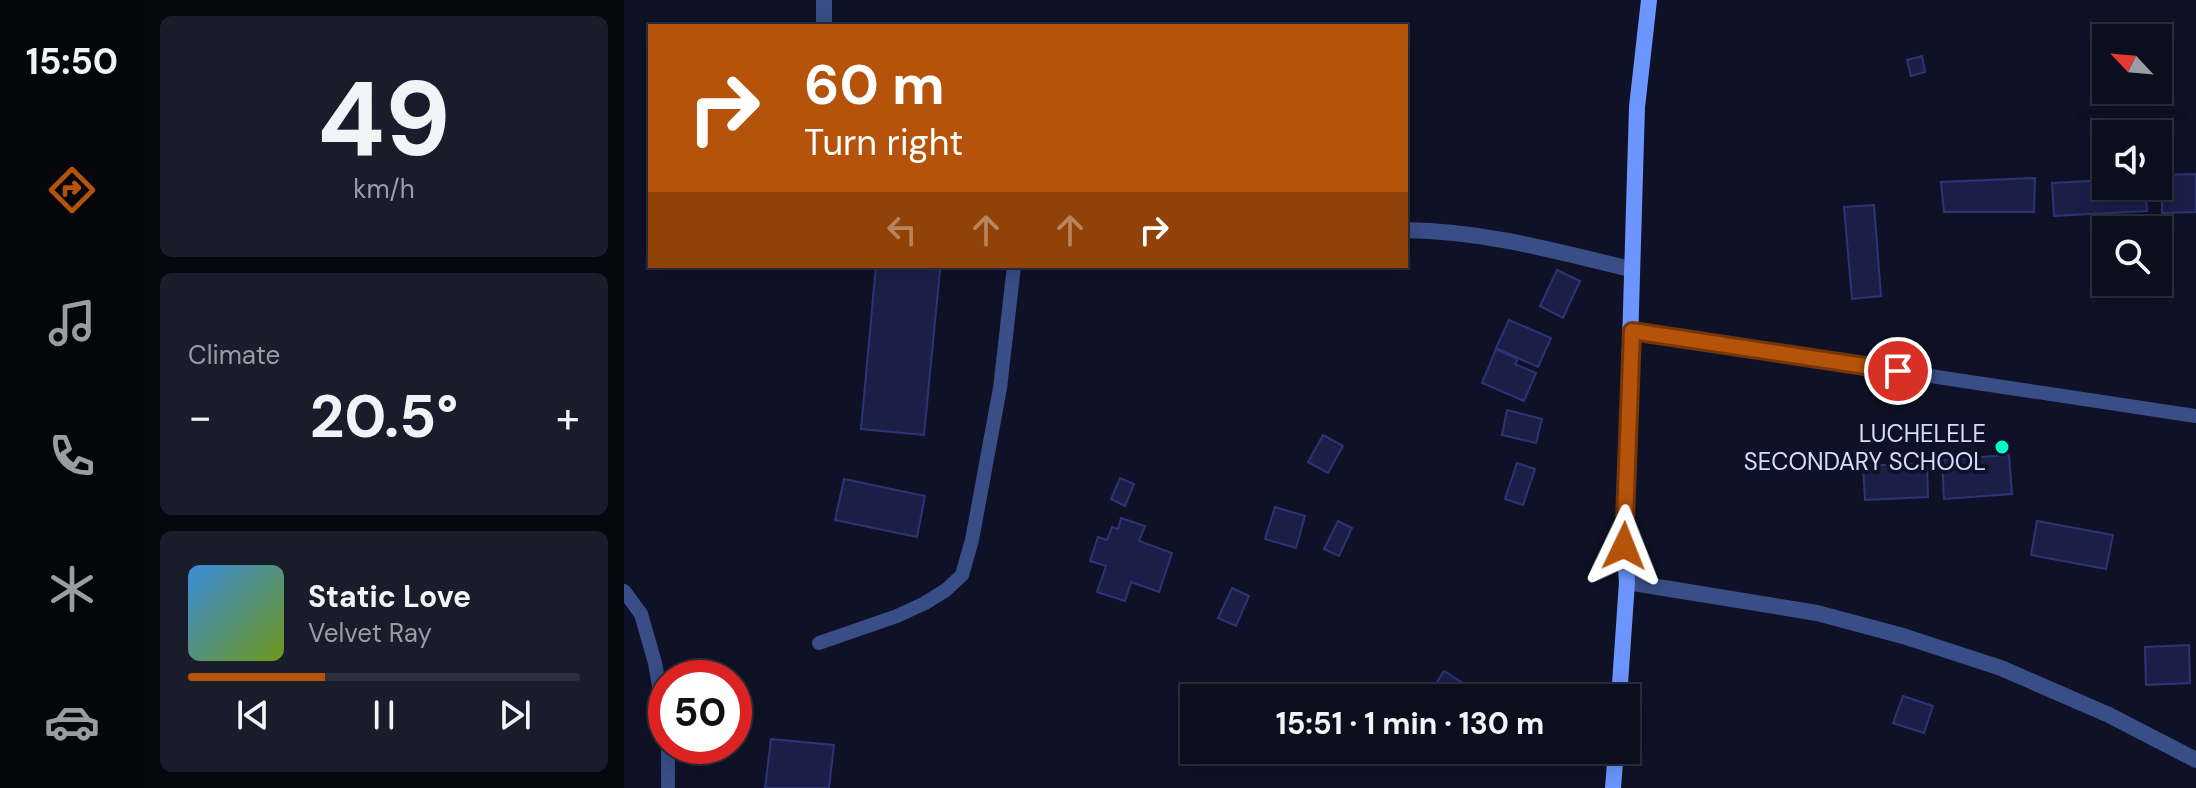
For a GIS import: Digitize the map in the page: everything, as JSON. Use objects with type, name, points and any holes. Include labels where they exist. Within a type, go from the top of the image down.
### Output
[{"type":"main road","points":[[1620,684],[1627,582],[1624,546],[1632,331],[1630,269],[1637,107],[1649,0]]},
{"type":"main road","points":[[1613,788],[1615,764]]},
{"type":"street","points":[[824,0],[824,24]]},
{"type":"street","points":[[1408,230],[1452,231],[1537,246],[1630,269]]},
{"type":"street","points":[[1627,582],[1817,613],[1903,636],[2001,668],[2109,715],[2196,760]]},
{"type":"lane","points":[[819,643],[897,616],[946,590],[962,575],[972,540],[1000,388],[1014,268]]},
{"type":"lane","points":[[1632,331],[2196,416]]},
{"type":"lane","points":[[624,591],[641,614],[654,660]]},
{"type":"lane","points":[[668,764],[668,788]]},
{"type":"building","points":[[1922,56],[1925,72],[1911,76],[1907,60]]},
{"type":"building","points":[[2196,174],[2196,212],[2162,213],[2162,200],[2172,200],[2172,175]]},
{"type":"building","points":[[2035,178],[2034,212],[1944,212],[1941,182]]},
{"type":"building","points":[[2092,181],[2092,200],[2146,200],[2147,211],[2054,216],[2052,183]]},
{"type":"building","points":[[1874,205],[1881,296],[1852,299],[1844,207]]},
{"type":"building","points":[[876,268],[940,270],[924,435],[861,429]]},
{"type":"building","points":[[1557,270],[1580,281],[1563,318],[1540,306]]},
{"type":"building","points":[[1509,320],[1551,338],[1538,367],[1496,348]]},
{"type":"building","points":[[1496,349],[1518,359],[1515,364],[1536,373],[1524,401],[1482,383]]},
{"type":"building","points":[[1507,410],[1542,419],[1536,443],[1502,435]]},
{"type":"building","points":[[1323,435],[1343,446],[1328,473],[1308,462]]},
{"type":"building","points":[[2009,455],[2012,494],[1944,499],[1942,460]]},
{"type":"building","points":[[1517,463],[1535,469],[1523,505],[1505,499]]},
{"type":"building","points":[[1927,463],[1928,497],[1865,500],[1863,466]]},
{"type":"building","points":[[1120,478],[1134,484],[1125,506],[1111,499]]},
{"type":"building","points":[[844,479],[925,496],[917,537],[835,520]]},
{"type":"building","points":[[1275,507],[1305,516],[1296,548],[1265,539]]},
{"type":"building","points":[[1121,518],[1145,526],[1139,541],[1172,553],[1159,592],[1131,582],[1125,601],[1097,592],[1106,566],[1090,561],[1098,537],[1107,540],[1112,527],[1118,529]]},
{"type":"building","points":[[1338,521],[1352,528],[1339,556],[1324,549]]},
{"type":"building","points":[[2037,521],[2113,535],[2106,569],[2031,555]]},
{"type":"building","points":[[1232,588],[1249,596],[1236,626],[1218,618]]},
{"type":"building","points":[[2189,645],[2190,683],[2146,685],[2145,647]]},
{"type":"building","points":[[1444,671],[1465,684],[1436,684]]},
{"type":"building","points":[[1903,696],[1933,706],[1924,733],[1893,723]]},
{"type":"building","points":[[771,739],[834,745],[829,788],[765,788]]},
{"type":"place","name":"LUCHELELE SECONDARY SCHOOL","points":[[2002,447]]},
{"type":"route","points":[[1624,546],[1632,331],[1898,371]]}]
